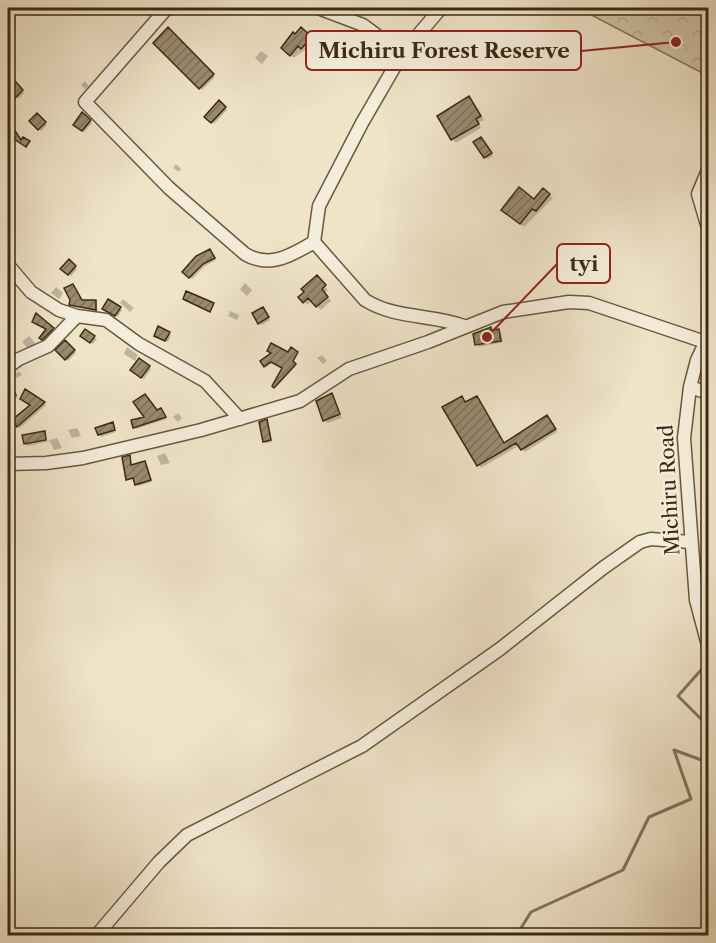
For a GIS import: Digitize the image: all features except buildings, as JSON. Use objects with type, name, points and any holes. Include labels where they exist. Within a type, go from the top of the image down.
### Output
[{"type":"street","points":[[167,8],[85,102],[169,188],[245,254],[256,260],[282,259],[314,242]]},
{"type":"street","points":[[318,8],[363,25],[402,54]]},
{"type":"street","points":[[441,8],[402,54],[327,189],[319,206],[314,242],[365,300],[392,314],[423,315],[464,326]]},
{"type":"street","points":[[708,170],[698,194],[708,228]]},
{"type":"street","points":[[8,265],[32,292],[59,310],[77,316],[106,320],[139,344],[205,381],[240,419]]},
{"type":"street","points":[[8,464],[46,463],[83,458],[240,419],[300,401],[349,369],[502,312],[569,302],[589,303],[707,340]]},
{"type":"street","points":[[8,367],[19,359],[48,346],[77,316]]},
{"type":"street","name":"Michiru Road","points":[[707,340],[690,387],[684,438],[696,600],[708,645]]},
{"type":"street","points":[[690,387],[708,393]]},
{"type":"street","points":[[96,936],[159,862],[187,835],[362,746],[500,649],[603,568],[640,542],[651,539],[690,542]]},
{"type":"green space","points":[[578,8],[708,8],[708,76]]},
{"type":"waterway","points":[[708,662],[678,696],[708,726]]},
{"type":"waterway","points":[[516,936],[531,912],[623,870],[649,817],[691,799],[674,750],[707,762],[708,750]]},
{"type":"place","name":"Michiru Forest Reserve","points":[[676,42]]},
{"type":"place","name":"tyi","points":[[487,337]]}]
